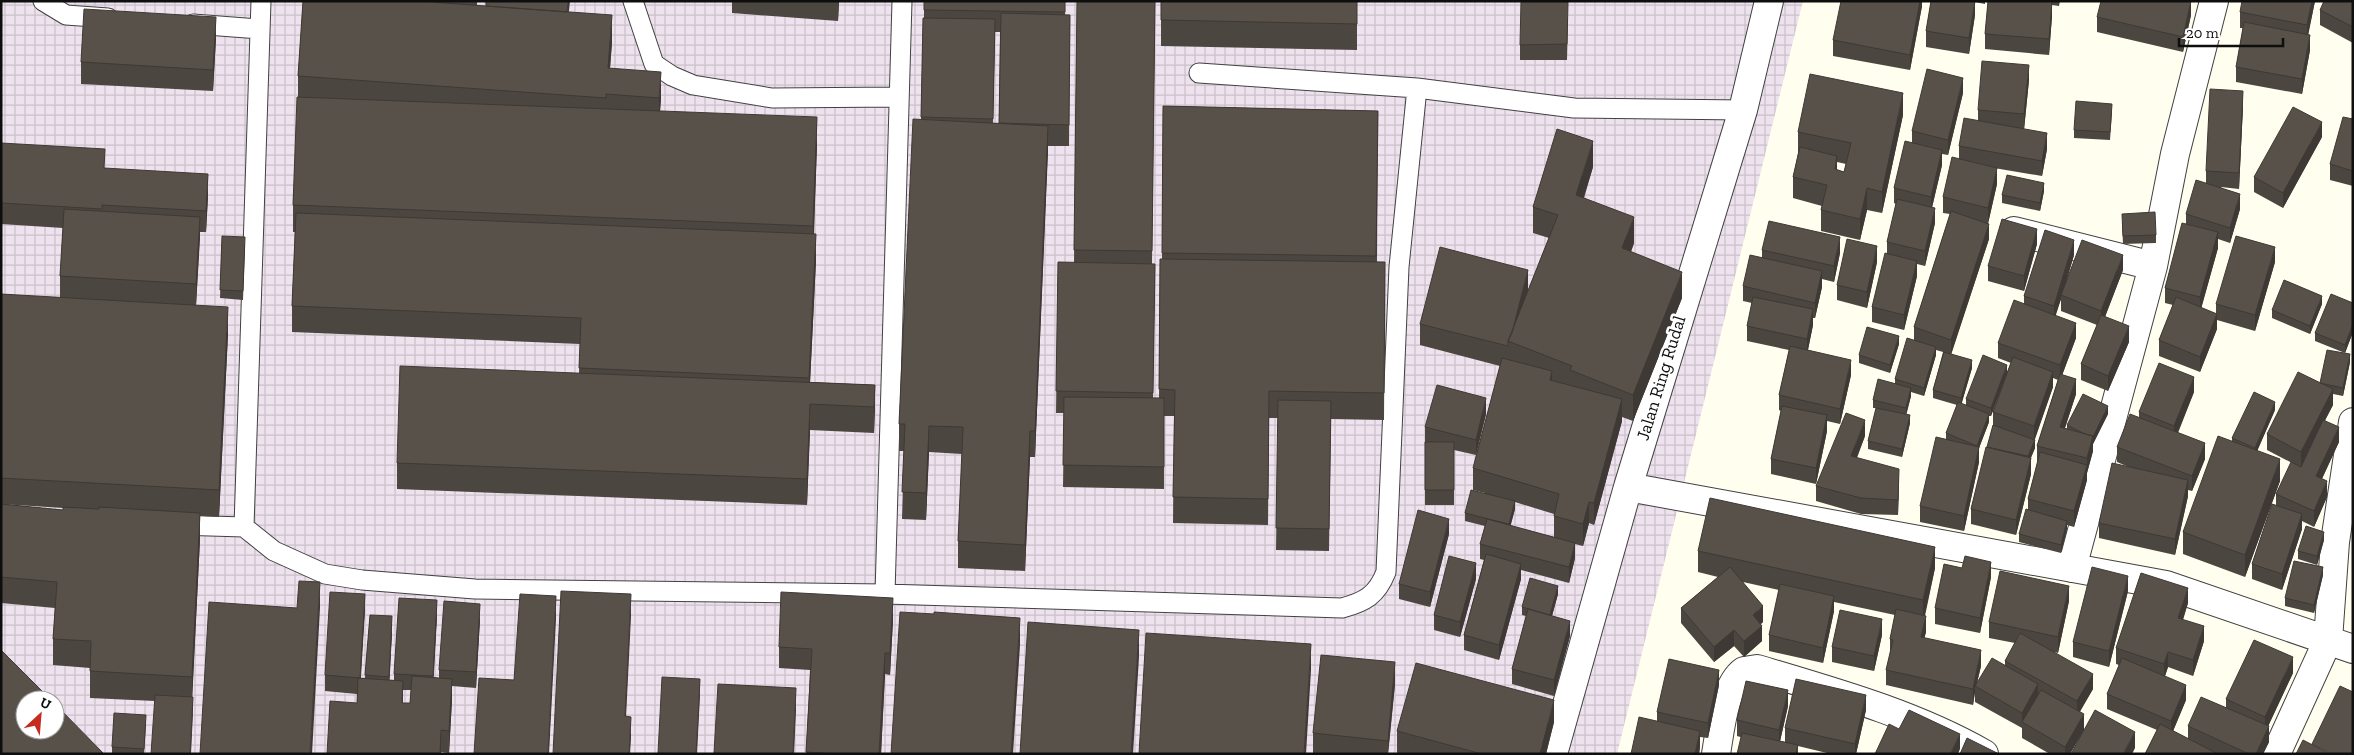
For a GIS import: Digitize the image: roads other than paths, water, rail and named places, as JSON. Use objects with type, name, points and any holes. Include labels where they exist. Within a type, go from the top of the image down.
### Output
[{"type":"street","name":"Jalan Ring Rudal","points":[[1553,754],[1628,487],[1743,110],[1769,1]]},
{"type":"street","points":[[2072,568],[2153,266],[2175,154],[2214,1]]},
{"type":"street","points":[[2014,231],[2153,266]]},
{"type":"street","points":[[2276,754],[2328,640],[2335,542],[2353,422]]},
{"type":"street","points":[[1628,487],[2166,585],[2353,649]]},
{"type":"street","points":[[1716,754],[1723,715],[1733,682],[1744,671],[1756,669],[1857,698],[1959,739],[1984,754]]},
{"type":"lane","points":[[43,1],[66,15],[124,20]]},
{"type":"lane","points":[[244,527],[261,1]]},
{"type":"lane","points":[[633,1],[654,64],[672,76],[693,85],[772,98],[898,97]]},
{"type":"lane","points":[[885,594],[902,1]]},
{"type":"lane","points":[[173,23],[260,29]]},
{"type":"lane","points":[[1200,73],[1417,88],[1574,108],[1743,110]]},
{"type":"lane","points":[[155,524],[244,527],[274,550],[300,564],[325,574],[362,580],[475,589],[885,594],[1342,608],[1357,604],[1371,597],[1380,586],[1386,572],[1399,267],[1417,88]]}]
